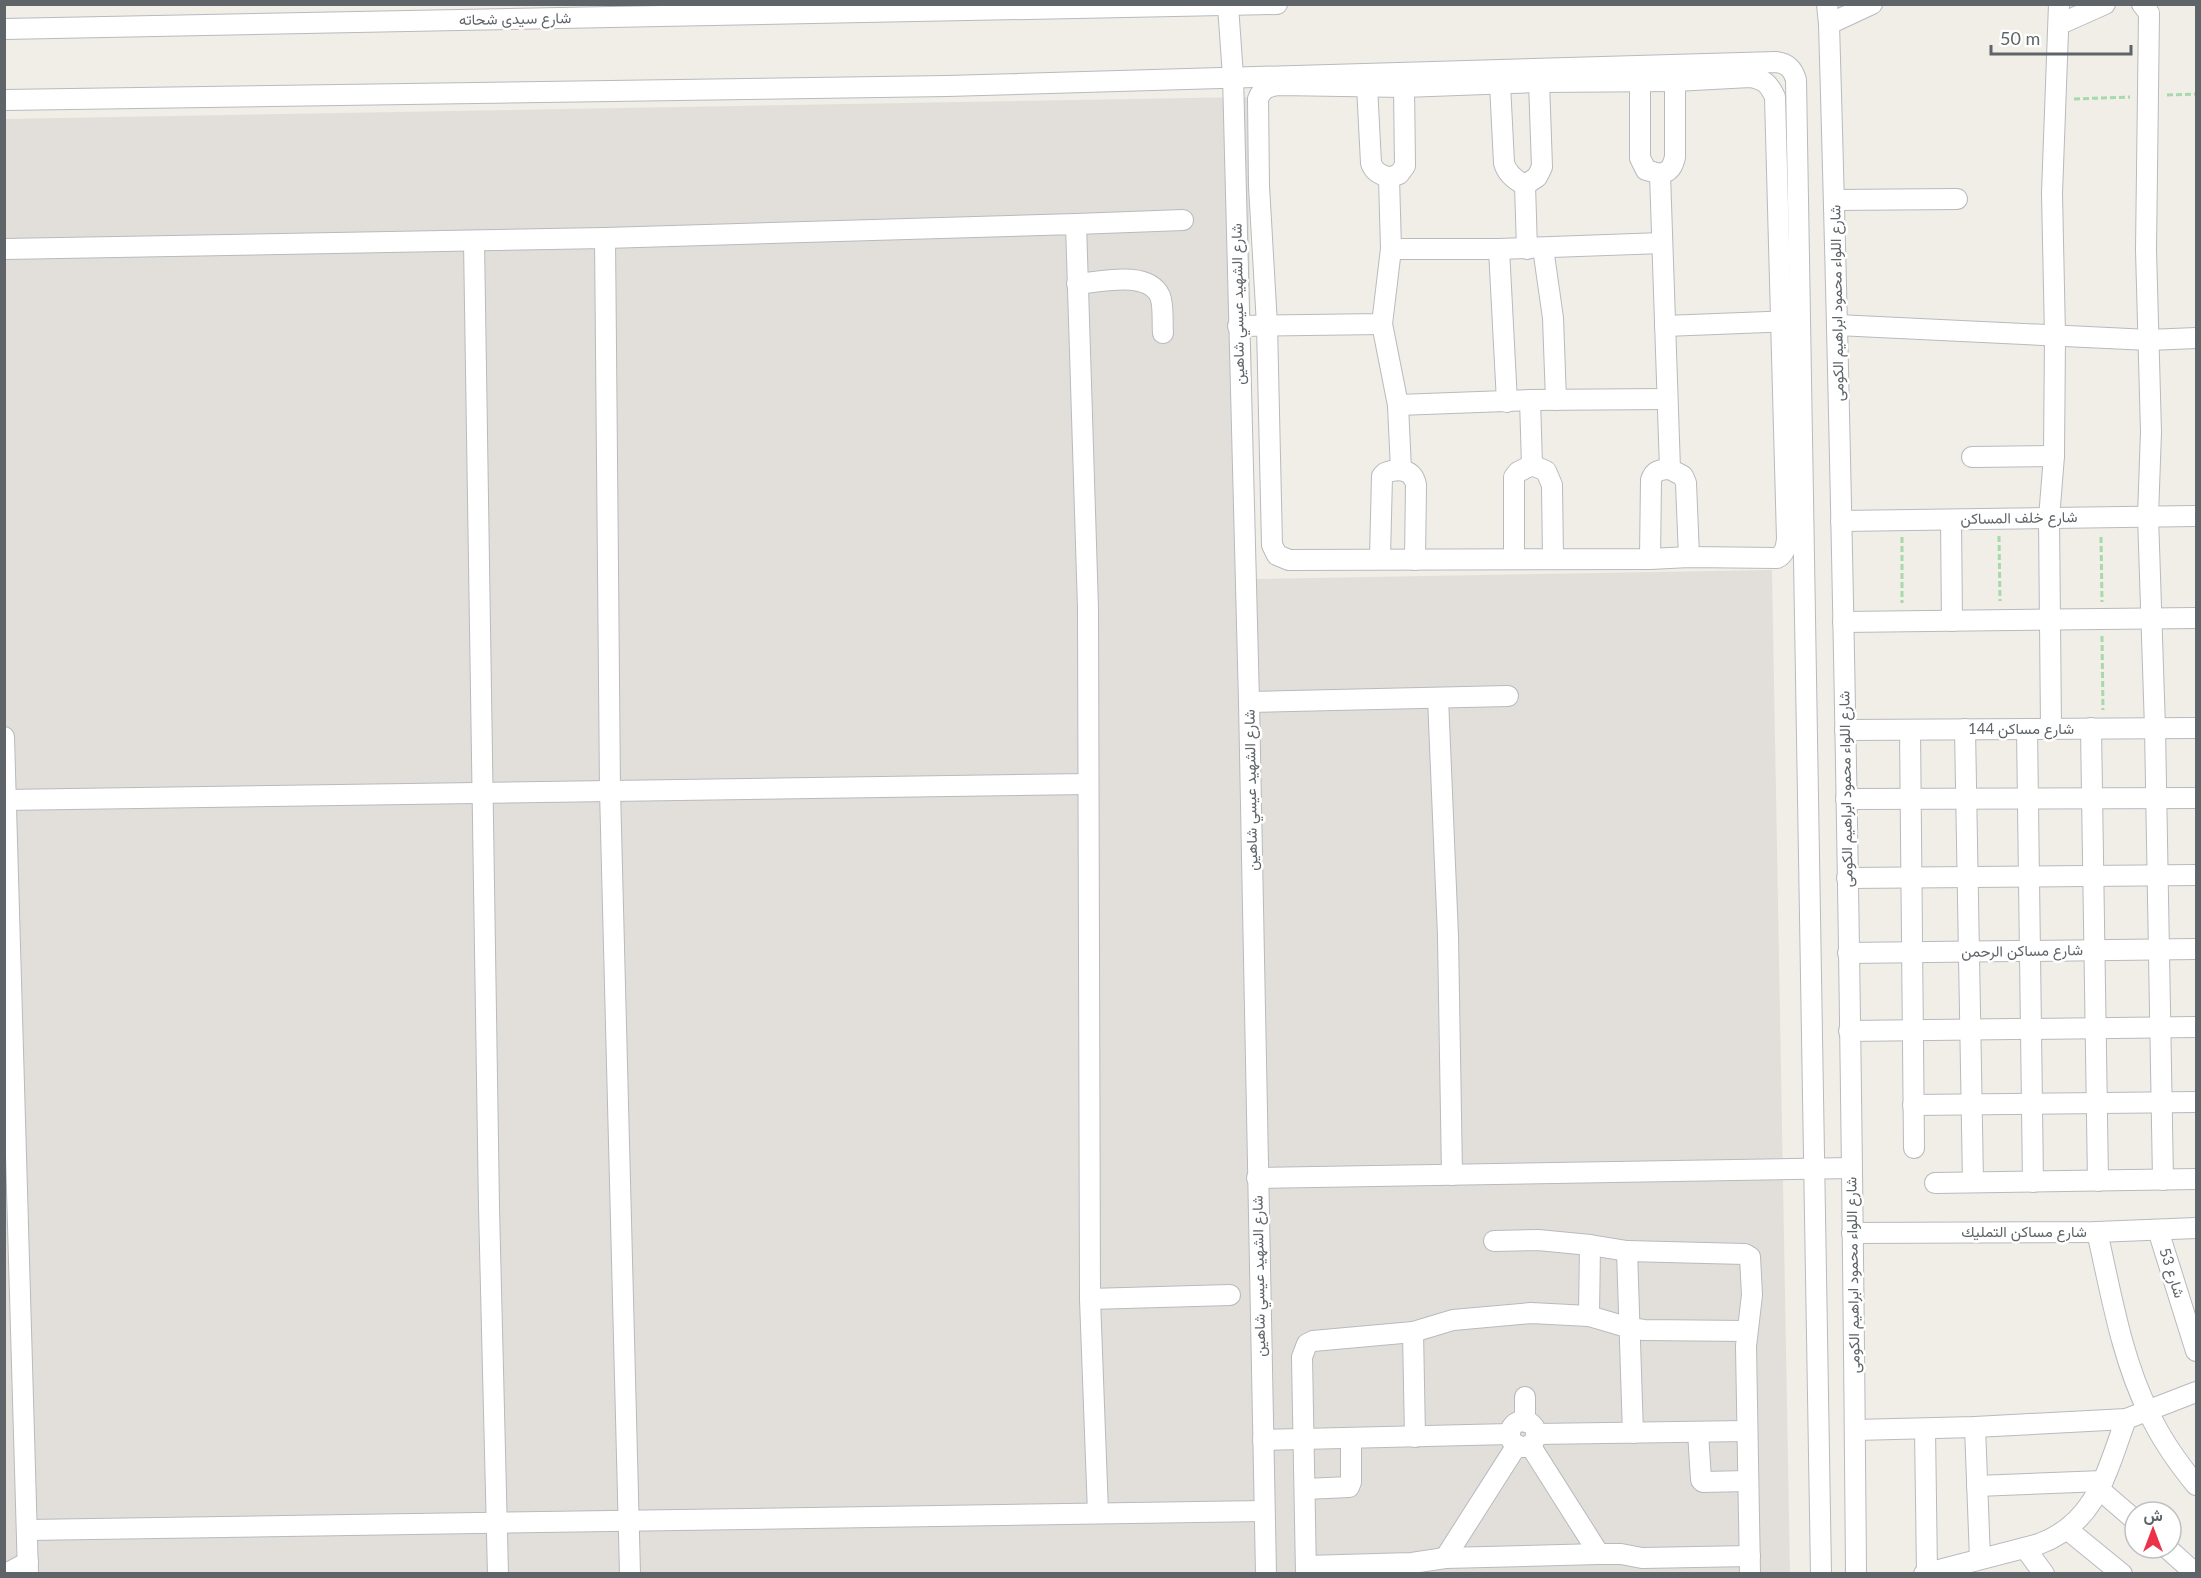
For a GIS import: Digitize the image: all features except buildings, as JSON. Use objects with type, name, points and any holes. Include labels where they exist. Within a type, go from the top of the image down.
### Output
[{"type":"street","name":"شارع سيدى شحاته","points":[[4,29],[375,13],[1277,4]]},
{"type":"street","name":"شارع اللواء محمود ابراهيم الكومى","points":[[1827,4],[1834,200],[1845,730],[1856,1574]]},
{"type":"street","points":[[1829,24],[1872,4]]},
{"type":"street","points":[[2051,728],[2049,518],[2054,456],[2055,336],[2052,193],[2059,4]]},
{"type":"street","points":[[2060,24],[2105,4]]},
{"type":"street","points":[[2142,4],[2149,14],[2146,250],[2151,432],[2148,516],[2155,728],[2163,1180]]},
{"type":"street","name":"شارع الشهيد عيسي شاهين","points":[[1226,5],[1233,76],[1249,702],[1266,1574]]},
{"type":"street","points":[[4,100],[947,86],[1233,76],[1439,79],[1776,62],[1789,67],[1796,80],[1790,321],[1786,547],[1782,556],[1778,558],[1289,560],[1277,555],[1274,551],[1267,325],[1259,186],[1258,99],[1260,92],[1266,88],[1280,85],[1404,87],[1439,79],[1500,84],[1675,81],[1750,76],[1761,78],[1771,87],[1775,97],[1790,321],[1814,1168],[1821,1574]]},
{"type":"street","points":[[1640,80],[1640,158],[1647,170],[1660,174],[1667,173],[1675,157],[1675,81]]},
{"type":"street","points":[[1525,185],[1537,177],[1542,167],[1539,82]]},
{"type":"street","points":[[1500,84],[1504,163],[1512,177],[1525,185],[1535,248],[1553,318],[1556,400]]},
{"type":"street","points":[[1367,86],[1371,163],[1378,174],[1389,178],[1399,174],[1405,166],[1404,87]]},
{"type":"street","points":[[1660,174],[1670,469]]},
{"type":"street","points":[[1389,178],[1391,249],[1382,324],[1398,405],[1401,470]]},
{"type":"street","points":[[1834,200],[1957,199]]},
{"type":"street","points":[[4,249],[605,238],[1183,220]]},
{"type":"street","points":[[1076,224],[1089,608],[1090,1299],[1098,1513]]},
{"type":"street","points":[[605,238],[610,790],[630,1574]]},
{"type":"street","points":[[474,241],[489,1207],[498,1574]]},
{"type":"street","points":[[1391,249],[1499,249],[1662,243]]},
{"type":"street","points":[[1499,249],[1507,402]]},
{"type":"street","points":[[1077,284],[1135,279],[1147,282],[1161,297],[1163,333]]},
{"type":"street","points":[[1665,326],[1790,321]]},
{"type":"street","points":[[1238,326],[1382,324]]},
{"type":"street","points":[[1837,325],[2149,340],[2196,338]]},
{"type":"street","points":[[1398,405],[1530,400],[1667,399]]},
{"type":"street","points":[[1530,400],[1532,465]]},
{"type":"street","points":[[1972,456],[2054,456]]},
{"type":"street","points":[[1514,558],[1514,477],[1518,472],[1532,465],[1546,471],[1552,485],[1553,558]]},
{"type":"street","points":[[1650,559],[1651,480],[1653,474],[1658,470],[1670,469],[1683,476],[1686,483],[1689,557]]},
{"type":"street","points":[[1380,558],[1382,476],[1391,470],[1401,470],[1414,477],[1416,485],[1415,560]]},
{"type":"street","name":"شارع خلف المساكن","points":[[1841,521],[2196,516]]},
{"type":"street","points":[[1951,520],[1952,621]]},
{"type":"street","points":[[1843,622],[2196,618]]},
{"type":"street","points":[[1249,702],[1508,696]]},
{"type":"street","points":[[1438,698],[1448,936],[1452,1175]]},
{"type":"street","points":[[2091,728],[2098,1181]]},
{"type":"street","name":"شارع مساكن 144","points":[[1845,730],[2196,728]]},
{"type":"street","points":[[1965,729],[1973,1182]]},
{"type":"street","points":[[2027,729],[2033,1182]]},
{"type":"street","points":[[1910,730],[1914,1148]]},
{"type":"street","points":[[4,737],[11,1201],[28,1530],[28,1568],[6,1574]]},
{"type":"street","points":[[5,800],[1089,784]]},
{"type":"street","points":[[1845,799],[2196,798]]},
{"type":"street","points":[[1847,878],[2196,875]]},
{"type":"street","name":"شارع مساكن الرحمن","points":[[1848,953],[2196,949]]},
{"type":"street","points":[[1849,1032],[2196,1027]]},
{"type":"street","points":[[1913,1105],[2196,1102]]},
{"type":"street","points":[[1257,1178],[1851,1168]]},
{"type":"street","points":[[1935,1183],[2196,1179]]},
{"type":"street","name":"شارع مساكن التمليك","points":[[1852,1233],[2097,1232],[2196,1228]]},
{"type":"street","name":"شارع 53","points":[[2158,1230],[2196,1351]]},
{"type":"street","points":[[2097,1232],[2124,1346],[2148,1412],[2174,1457],[2196,1485]]},
{"type":"street","points":[[1494,1241],[1538,1240],[1627,1251],[1749,1256],[1752,1295],[1747,1331],[1750,1565],[1642,1566],[1621,1554],[1599,1554],[1445,1558],[1412,1568],[1306,1570],[1302,1358],[1307,1344],[1320,1340],[1413,1332],[1452,1320],[1531,1313],[1588,1316],[1630,1328],[1747,1331]]},
{"type":"street","points":[[1588,1316],[1590,1245]]},
{"type":"street","points":[[1627,1251],[1633,1433]]},
{"type":"street","points":[[1090,1299],[1230,1295]]},
{"type":"street","points":[[1413,1332],[1415,1437]]},
{"type":"street","points":[[1855,1430],[1975,1427],[2126,1419],[2196,1392]]},
{"type":"street","points":[[1445,1558],[1524,1436],[1525,1397]]},
{"type":"street","points":[[1925,1429],[1925,1573],[2025,1548],[2055,1538],[2068,1530],[2084,1514],[2101,1485],[2126,1419]]},
{"type":"street","points":[[1975,1427],[1980,1560]]},
{"type":"street","points":[[1263,1440],[1747,1431]]},
{"type":"street","points":[[1698,1432],[1703,1482],[1748,1481]]},
{"type":"street","points":[[1524,1436],[1599,1554]]},
{"type":"street","points":[[1305,1489],[1349,1488],[1351,1438]]},
{"type":"street","points":[[1977,1486],[2101,1485],[2123,1508]]},
{"type":"street","points":[[28,1530],[1264,1511]]},
{"type":"street","points":[[2068,1530],[2122,1574]]},
{"type":"street","points":[[2025,1548],[2044,1574]]},
{"type":"street","points":[[2180,1560],[2196,1574]]},
{"type":"path","points":[[2054,100],[2196,94]]},
{"type":"path","points":[[1999,519],[2000,620]]},
{"type":"path","points":[[1902,520],[1902,621]]},
{"type":"shaded area","points":[[1247,97],[1255,579],[1772,570],[1790,1573],[5,1573],[4,119]]}]
